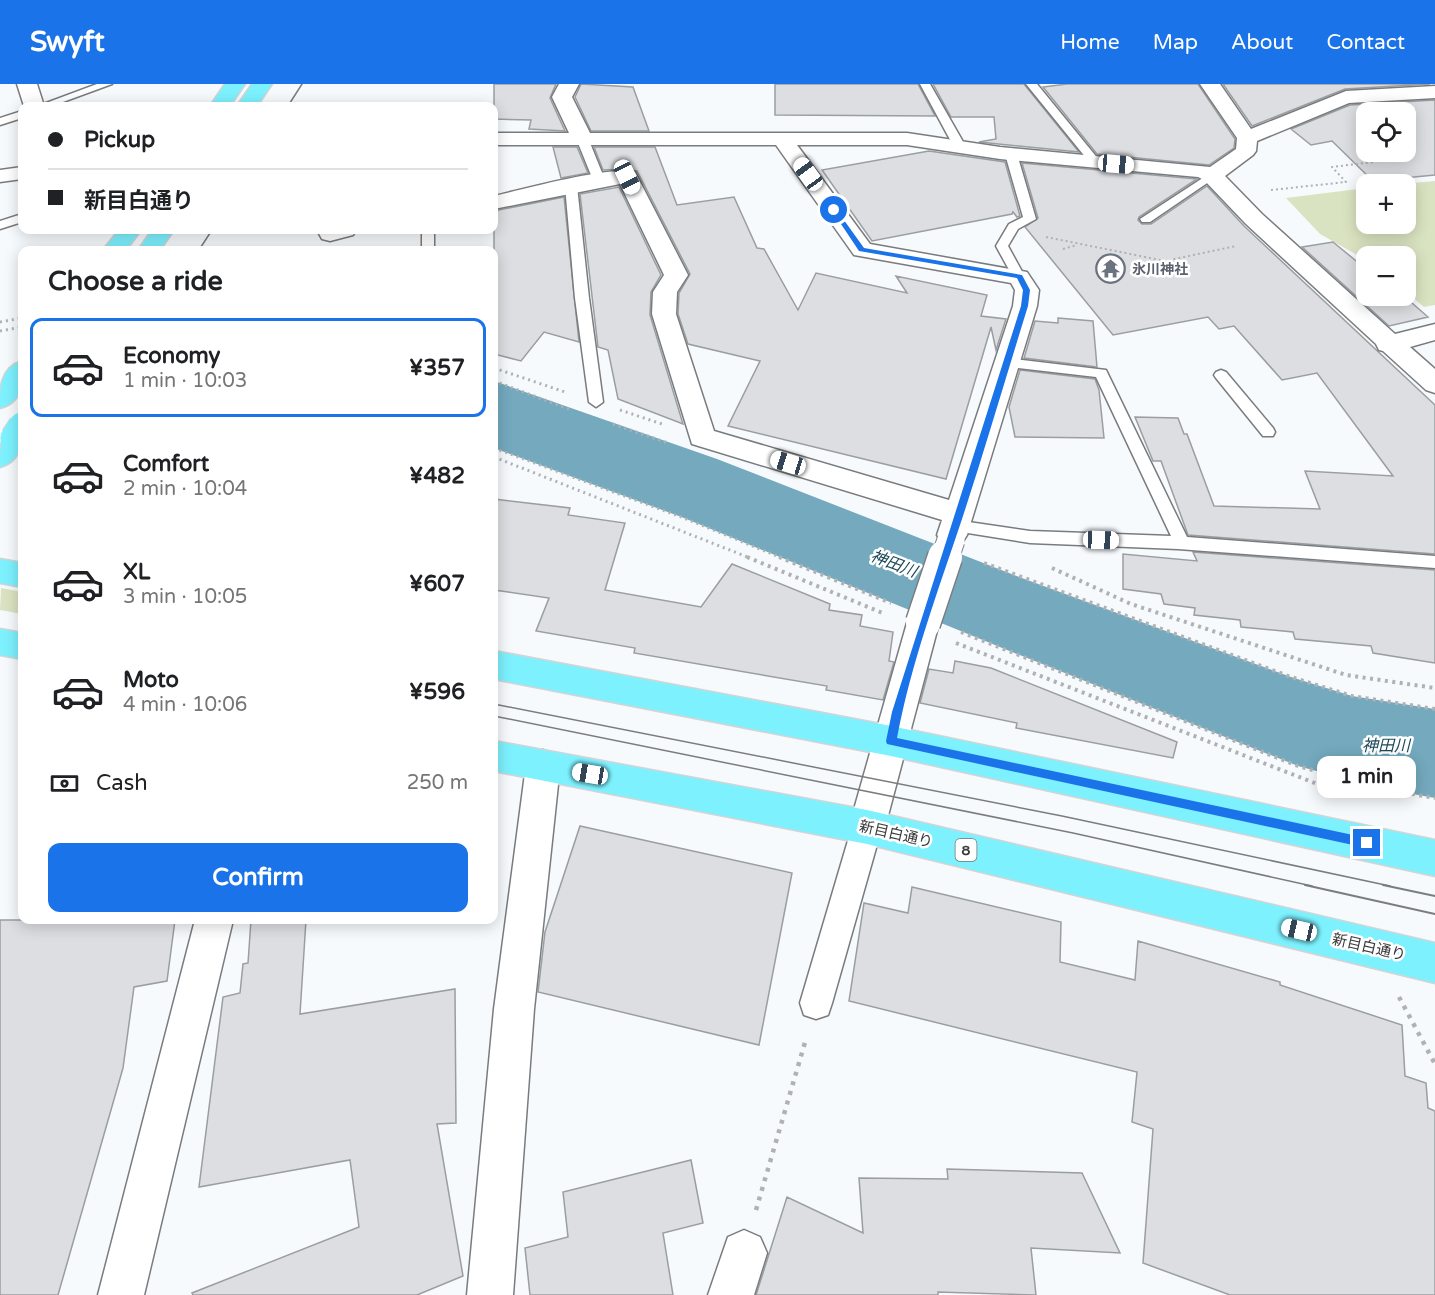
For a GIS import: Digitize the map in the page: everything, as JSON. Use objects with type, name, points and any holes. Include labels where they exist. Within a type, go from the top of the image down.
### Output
[{"type":"main road","points":[[223,102],[235,84]]},
{"type":"main road","points":[[250,102],[262,84]]},
{"type":"main road","points":[[0,399],[18,375]]},
{"type":"main road","points":[[0,571],[18,574]]},
{"type":"main road","points":[[0,642],[18,645]]},
{"type":"main road","points":[[498,666],[891,741],[1435,858]]},
{"type":"main road","name":"新目白通り","points":[[498,757],[867,826],[1435,963]]},
{"type":"street","points":[[27,84],[33,102]]},
{"type":"street","points":[[569,84],[562,97],[582,138]]},
{"type":"street","points":[[1210,84],[1247,138],[1246,151],[1212,175]]},
{"type":"street","points":[[1247,138],[1346,97],[1367,84]]},
{"type":"street","points":[[1346,97],[1435,92]]},
{"type":"street","points":[[498,139],[907,139],[1011,154],[1202,171],[1212,175],[1388,344],[1435,384]]},
{"type":"street","points":[[782,139],[862,250],[1019,277],[1027,290],[1025,306],[922,626],[816,1003]]},
{"type":"street","points":[[0,176],[18,174]]},
{"type":"street","points":[[498,201],[599,180],[627,177],[675,275],[665,292],[664,314],[702,437],[955,527]]},
{"type":"street","points":[[1388,344],[1435,332]]},
{"type":"street","points":[[490,1295],[514,1009],[543,766]]},
{"type":"street","points":[[121,1295],[213,924]]},
{"type":"lane","points":[[55,102],[107,84]]},
{"type":"lane","points":[[925,84],[960,147]]},
{"type":"lane","points":[[1031,84],[1095,162]]},
{"type":"lane","points":[[0,122],[18,115]]},
{"type":"lane","points":[[582,138],[599,180]]},
{"type":"lane","points":[[1011,154],[1030,219],[1013,227],[1002,246],[1019,277]]},
{"type":"lane","points":[[1146,219],[1212,175]]},
{"type":"lane","points":[[571,186],[582,298],[596,402]]},
{"type":"lane","points":[[0,225],[18,219]]},
{"type":"lane","points":[[1006,363],[1101,373],[1182,543]]},
{"type":"lane","points":[[1221,375],[1268,432]]},
{"type":"lane","points":[[955,527],[1030,537],[1182,543],[1435,562]]},
{"type":"path","points":[[1231,195],[1346,182],[1332,167],[1374,162]]},
{"type":"path","points":[[1063,249],[1079,244]]},
{"type":"path","points":[[1133,266],[1165,261],[1175,272]]},
{"type":"path","points":[[0,322],[18,319]]},
{"type":"path","points":[[0,331],[18,328]]},
{"type":"path","points":[[498,459],[689,532],[1330,789]]},
{"type":"path","points":[[1044,564],[1131,604],[1346,675],[1435,688]]},
{"type":"path","points":[[1396,991],[1435,1064]]},
{"type":"path","points":[[737,1274],[816,1003]]},
{"type":"green space","points":[[1435,181],[1435,305],[1424,307],[1416,300],[1416,246],[1356,246],[1356,254],[1320,234],[1286,198],[1356,189],[1356,234],[1416,234],[1416,183]]},
{"type":"green space","points":[[1,588],[18,591],[18,613],[0,610]]},
{"type":"water","name":"神田川","points":[[498,382],[717,459],[1022,578],[1291,677],[1352,696],[1435,709],[1435,798],[1379,788],[1298,766],[684,518],[498,449]]},
{"type":"pier","points":[[18,326],[18,431],[0,434],[0,349]]},
{"type":"building","points":[[494,84],[556,84],[550,98],[565,131],[529,129],[531,120],[498,119],[498,102],[494,102]]},
{"type":"building","points":[[581,84],[633,87],[649,131],[591,131],[575,97]]},
{"type":"building","points":[[775,84],[918,84],[935,116],[775,115]]},
{"type":"building","points":[[933,84],[1024,84],[1079,152],[979,142],[996,139],[994,117],[951,117]]},
{"type":"building","points":[[1067,84],[1198,84],[1235,139],[1234,148],[1209,165],[1097,154],[1043,87]]},
{"type":"building","points":[[1223,84],[1430,84],[1345,89],[1252,126]]},
{"type":"building","points":[[1435,100],[1435,175],[1416,177],[1416,174],[1366,174],[1332,141],[1311,145],[1291,129],[1356,105],[1356,162],[1416,162],[1416,102],[1401,102]]},
{"type":"building","points":[[553,147],[577,147],[588,173],[561,178]]},
{"type":"building","points":[[594,147],[655,147],[677,205],[734,197],[757,248],[764,249],[798,310],[816,273],[907,293],[896,276],[987,295],[981,316],[1006,319],[996,350],[991,327],[946,479],[728,426],[760,361],[688,344],[678,314],[679,293],[690,274],[637,171],[603,170]]},
{"type":"building","points":[[929,151],[1005,162],[1020,216],[1017,217],[1013,212],[872,241],[822,170]]},
{"type":"building","points":[[1022,163],[1197,179],[1139,217],[1138,220],[1142,224],[1151,224],[1207,186],[1244,226],[1435,405],[1435,554],[1188,535],[1161,461],[1153,461],[1135,417],[1178,418],[1184,434],[1187,434],[1214,506],[1320,509],[1305,471],[1393,476],[1317,373],[1282,380],[1234,326],[1219,329],[1208,317],[1113,335],[1025,227],[1038,218]]},
{"type":"building","points":[[619,187],[661,275],[651,292],[650,315],[683,424],[618,399],[608,350],[598,347],[580,194]]},
{"type":"building","points":[[564,197],[579,342],[544,332],[521,361],[498,355],[498,246],[494,246],[494,234],[498,234],[498,210]]},
{"type":"building","points":[[1333,242],[1356,261],[1356,296],[1302,247]]},
{"type":"building","points":[[1367,306],[1415,306],[1428,317],[1389,326]]},
{"type":"building","points":[[1058,318],[1093,321],[1097,367],[1024,358],[1035,321],[1058,323]]},
{"type":"building","points":[[1020,370],[1095,379],[1099,390],[1104,438],[1015,437],[1009,407]]},
{"type":"building","points":[[498,499],[570,508],[568,515],[625,523],[605,590],[701,607],[732,564],[830,604],[829,610],[862,615],[860,626],[893,632],[889,661],[894,662],[883,700],[826,690],[827,686],[634,653],[635,648],[536,631],[549,598],[498,591]]},
{"type":"building","points":[[1193,552],[1435,570],[1435,663],[1373,653],[1371,646],[1295,639],[1293,632],[1241,627],[1240,620],[1194,615],[1195,608],[1164,604],[1161,594],[1123,589],[1123,554],[1197,561]]},
{"type":"building","points":[[955,661],[991,668],[1177,742],[1173,758],[1016,728],[1017,723],[920,703],[929,669],[953,673]]},
{"type":"building","points":[[580,826],[792,873],[759,1045],[538,992],[545,932]]},
{"type":"building","points":[[912,887],[1061,922],[1060,962],[1135,980],[1138,941],[1280,982],[1280,985],[1402,1025],[1405,1076],[1426,1083],[1428,1108],[1435,1111],[1435,1295],[1230,1295],[1143,1263],[1153,1129],[1132,1122],[1137,1072],[849,1001],[864,903],[908,913]]},
{"type":"building","points":[[0,920],[18,920],[18,924],[174,924],[167,981],[134,987],[123,1068],[58,1295],[0,1295]]},
{"type":"building","points":[[251,924],[306,924],[300,1014],[455,989],[456,1123],[437,1124],[463,1276],[417,1295],[193,1295],[192,1293],[359,1227],[350,1160],[199,1187],[223,997],[240,993],[243,964],[248,963]]},
{"type":"building","points":[[691,1160],[703,1223],[663,1233],[673,1295],[530,1295],[525,1248],[568,1237],[563,1192]]},
{"type":"building","points":[[947,1169],[1082,1173],[1120,1253],[1031,1248],[1036,1295],[938,1292],[938,1295],[756,1295],[787,1197],[863,1233],[859,1178],[948,1179]]},
{"type":"tram line","points":[[291,102],[302,84]]},
{"type":"tram line","points":[[202,246],[209,234]]},
{"type":"tram line","points":[[498,705],[1062,816],[1390,886]]},
{"type":"tram line","points":[[498,717],[1073,833],[1312,886]]},
{"type":"tram line","points":[[1305,885],[1435,914]]},
{"type":"tram line","points":[[1383,885],[1435,896]]},
{"type":"place","name":"氷川神社","points":[[1111,269]]},
{"type":"route","points":[[834,210],[862,250],[1019,277],[1027,290],[1025,306],[967,493],[923,622],[891,741],[1367,843]]}]
